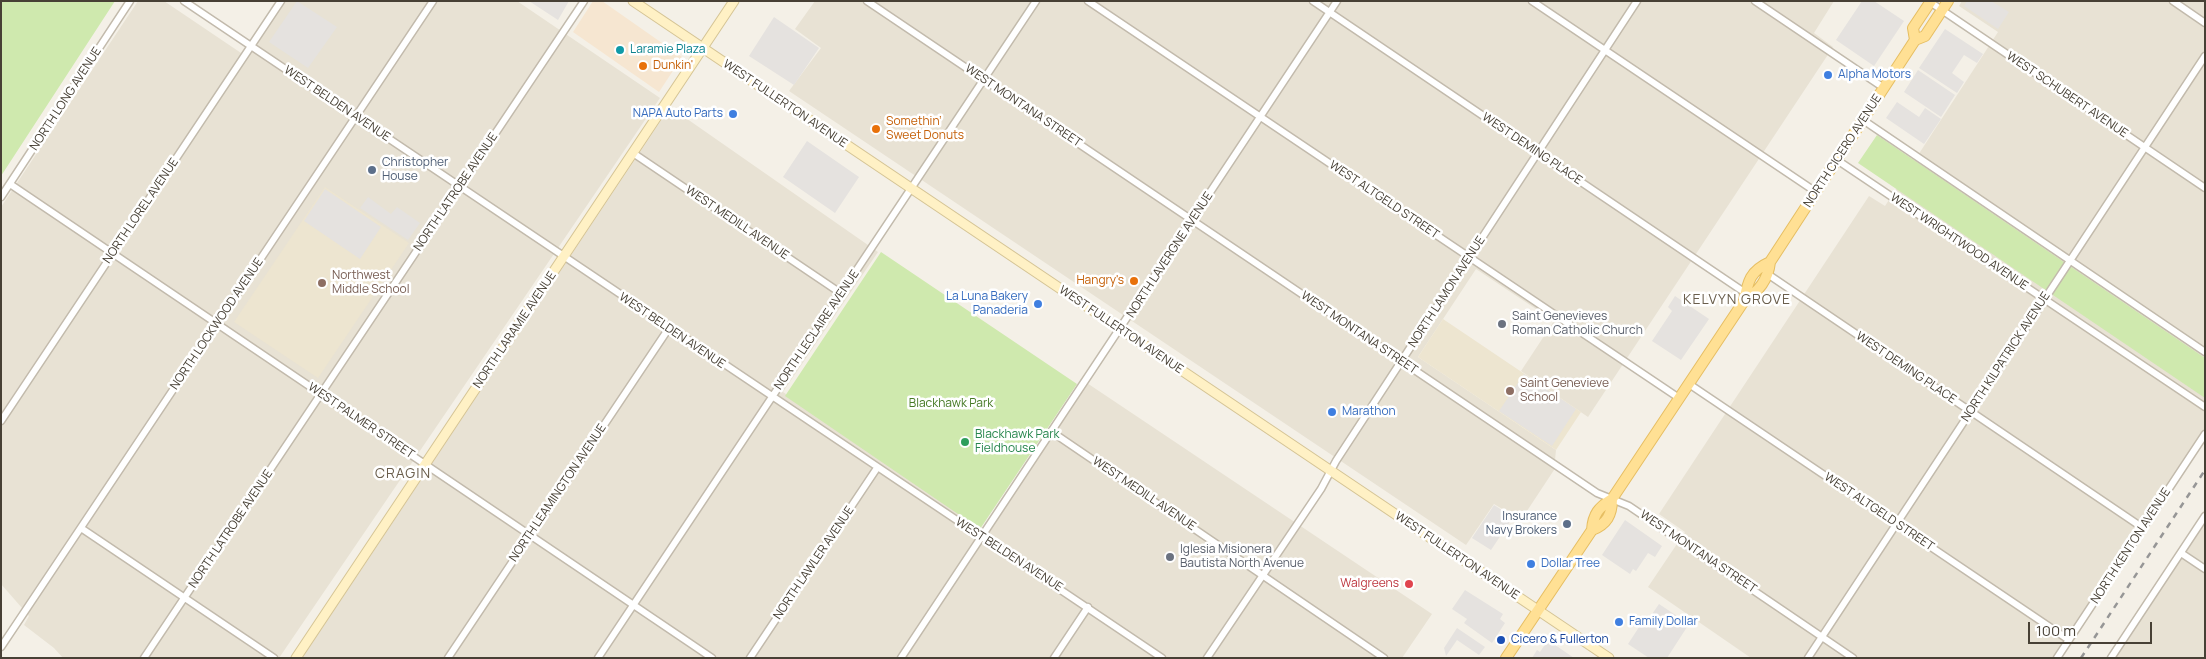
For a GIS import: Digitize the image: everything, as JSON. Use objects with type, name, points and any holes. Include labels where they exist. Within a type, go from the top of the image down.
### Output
[{"type":"main road","name":"WEST FULLERTON AVENUE","points":[[633,1],[1609,658]]},
{"type":"main road","name":"NORTH LARAMIE AVENUE","points":[[296,658],[734,1]]},
{"type":"main road","name":"NORTH CICERO AVENUE","points":[[1506,658],[1592,530],[1603,525],[1612,511],[1612,499],[1747,297],[1769,275],[1770,262],[1915,40],[1925,36],[1948,1]]},
{"type":"main road","name":"NORTH CICERO AVENUE","points":[[1915,40],[1913,28],[1930,2]]},
{"type":"main road","name":"NORTH CICERO AVENUE","points":[[1747,297],[1748,282],[1757,268],[1770,262]]},
{"type":"street","name":"NORTH LONG AVENUE","points":[[1,197],[130,1]]},
{"type":"street","name":"WEST BELDEN AVENUE","points":[[184,1],[772,398],[1162,658]]},
{"type":"street","name":"NORTH LOREL AVENUE","points":[[1,421],[281,1]]},
{"type":"street","name":"NORTH LOCKWOOD AVENUE","points":[[1,647],[433,1]]},
{"type":"street","name":"NORTH LATROBE AVENUE","points":[[144,658],[584,1]]},
{"type":"street","name":"WEST MONTANA STREET","points":[[867,1],[1597,493],[1629,506],[1853,658]]},
{"type":"street","name":"NORTH LECLAIRE AVENUE","points":[[598,658],[1036,1]]},
{"type":"street","name":"WEST ALTGELD STREET","points":[[1088,1],[1679,398]]},
{"type":"street","name":"WEST DEMING PLACE","points":[[1312,1],[1747,297]]},
{"type":"street","name":"NORTH LAVERGNE AVENUE","points":[[901,658],[1121,330],[1337,1]]},
{"type":"street","points":[[1532,1],[1816,192]]},
{"type":"street","name":"NORTH LAMON AVENUE","points":[[1207,658],[1637,1]]},
{"type":"street","points":[[1755,1],[1884,88]]},
{"type":"street","points":[[2173,1],[2205,23]]},
{"type":"street","name":"WEST SCHUBERT AVENUE","points":[[1930,2],[2205,188]]},
{"type":"street","name":"NORTH KILPATRICK AVENUE","points":[[1808,658],[2205,56]]},
{"type":"street","points":[[1863,120],[2205,352]]},
{"type":"street","name":"WEST MEDILL AVENUE","points":[[633,153],[842,294]]},
{"type":"street","name":"WEST WRIGHTWOOD AVENUE","points":[[1837,160],[2205,407]]},
{"type":"street","name":"WEST PALMER STREET","points":[[10,184],[712,658]]},
{"type":"street","name":"WEST DEMING PLACE","points":[[1769,275],[2143,528]]},
{"type":"street","name":"NORTH LEAMINGTON AVENUE","points":[[448,658],[669,328]]},
{"type":"street","name":"WEST ALTGELD STREET","points":[[1689,384],[2069,640]]},
{"type":"street","name":"WEST MEDILL AVENUE","points":[[1052,432],[1384,658]]},
{"type":"street","name":"NORTH KENTON AVENUE","points":[[2057,658],[2205,434]]},
{"type":"street","name":"NORTH LAWLER AVENUE","points":[[750,658],[877,468]]},
{"type":"street","points":[[2111,658],[2205,516]]},
{"type":"street","points":[[81,528],[274,658]]},
{"type":"street","points":[[2181,552],[2205,569]]},
{"type":"street","points":[[1054,658],[1088,607]]},
{"type":"shaded area","points":[[138,1],[164,1],[247,57],[285,1],[517,1],[660,98],[279,658],[63,658],[54,648],[24,625],[29,616],[1,584],[1,207]]},
{"type":"shaded area","points":[[297,1],[337,27],[308,68],[269,42]]},
{"type":"shaded area","points":[[529,1],[569,1],[558,20]]},
{"type":"shaded area","name":"Laramie Plaza","points":[[593,1],[602,1],[682,57],[659,92],[573,32]]},
{"type":"shaded area","points":[[815,1],[1834,1],[1814,33],[1833,47],[1588,417],[1521,371],[1554,321],[1476,269],[1418,357],[1556,450],[1554,470],[1521,520],[1494,504],[1466,545],[789,91],[821,48],[795,29]]},
{"type":"shaded area","points":[[1862,1],[1874,1],[1904,21],[1874,66],[1836,40]]},
{"type":"shaded area","points":[[1962,1],[2205,1],[2205,440],[2061,658],[1751,658],[1648,587],[1685,532],[1659,514],[1869,196],[1885,206],[1998,32],[1959,6]]},
{"type":"shaded area","points":[[1967,1],[1991,1],[2009,12],[1998,29],[1964,6]]},
{"type":"shaded area","points":[[774,17],[819,48],[794,85],[749,56]]},
{"type":"shaded area","points":[[1945,29],[1983,54],[1977,63],[1964,55],[1952,73],[1964,82],[1957,93],[1919,68]]},
{"type":"shaded area","points":[[1918,70],[1955,95],[1941,117],[1904,92]]},
{"type":"shaded area","points":[[1897,102],[1919,117],[1925,108],[1941,119],[1924,144],[1886,118]]},
{"type":"shaded area","points":[[670,107],[878,252],[783,392],[982,528],[1081,379],[1432,614],[1402,658],[302,658]]},
{"type":"shaded area","points":[[807,141],[859,177],[835,213],[783,177]]},
{"type":"shaded area","name":"Northwest Middle School","points":[[325,187],[409,243],[318,378],[234,322]]},
{"type":"shaded area","points":[[325,189],[381,227],[360,259],[304,221]]},
{"type":"shaded area","points":[[368,197],[391,214],[397,207],[420,223],[408,240],[360,208]]},
{"type":"shaded area","points":[[1675,296],[1709,319],[1681,360],[1652,341],[1672,311],[1668,307]]},
{"type":"shaded area","name":"Saint Genevieve School","points":[[1443,319],[1581,412],[1556,450],[1418,357]]},
{"type":"shaded area","points":[[1524,374],[1576,409],[1552,446],[1499,411]]},
{"type":"shaded area","points":[[1494,505],[1513,517],[1491,550],[1472,538]]},
{"type":"shaded area","points":[[2205,509],[2205,658],[2106,658]]},
{"type":"shaded area","points":[[1625,520],[1662,546],[1655,557],[1648,553],[1636,571],[1633,569],[1630,574],[1602,555]]},
{"type":"shaded area","points":[[1465,590],[1503,614],[1500,619],[1505,623],[1492,643],[1464,623],[1467,619],[1452,609]]},
{"type":"shaded area","points":[[1659,604],[1689,624],[1667,658],[1649,658],[1628,644],[1645,618],[1648,620]]},
{"type":"shaded area","points":[[1457,628],[1485,647],[1479,655],[1457,640],[1446,656],[1444,648]]},
{"type":"shaded area","points":[[1548,640],[1574,658],[1532,658],[1537,650],[1540,652]]},
{"type":"green space","points":[[1,1],[115,1],[1,176]]},
{"type":"green space","points":[[1877,135],[2205,358],[2205,398],[1858,163]]},
{"type":"green space","name":"Blackhawk Park","points":[[881,252],[1077,384],[980,529],[785,396]]},
{"type":"railway","points":[[2081,658],[2205,470]]},
{"type":"place","name":"Laramie Plaza","points":[[620,50]]},
{"type":"place","name":"Dunkin'","points":[[643,66]]},
{"type":"place","name":"Alpha Motors","points":[[1828,75]]},
{"type":"place","name":"NAPA Auto Parts","points":[[733,114]]},
{"type":"place","name":"Somethin’ Sweet Donuts","points":[[876,129]]},
{"type":"place","name":"Christopher House","points":[[372,170]]},
{"type":"place","name":"Hangry's","points":[[1134,281]]},
{"type":"place","name":"Northwest Middle School","points":[[322,283]]},
{"type":"place","name":"La Luna Bakery Panaderia","points":[[1038,304]]},
{"type":"place","name":"Saint Genevieves Roman Catholic Church","points":[[1502,324]]},
{"type":"place","name":"Saint Genevieve School","points":[[1510,391]]},
{"type":"place","name":"Marathon","points":[[1332,412]]},
{"type":"place","name":"Blackhawk Park Fieldhouse","points":[[965,442]]},
{"type":"place","name":"Insurance Navy Brokers","points":[[1567,524]]},
{"type":"place","name":"Iglesia Misionera Bautista North Avenue","points":[[1170,557]]},
{"type":"place","name":"Dollar Tree","points":[[1531,564]]},
{"type":"place","name":"Walgreens","points":[[1409,584]]},
{"type":"place","name":"Family Dollar","points":[[1619,622]]},
{"type":"place","name":"Cicero & Fullerton","points":[[1501,640]]},
{"type":"district","name":"KELVYN GROVE","points":[[1737,300]]},
{"type":"district","name":"CRAGIN","points":[[403,474]]}]
